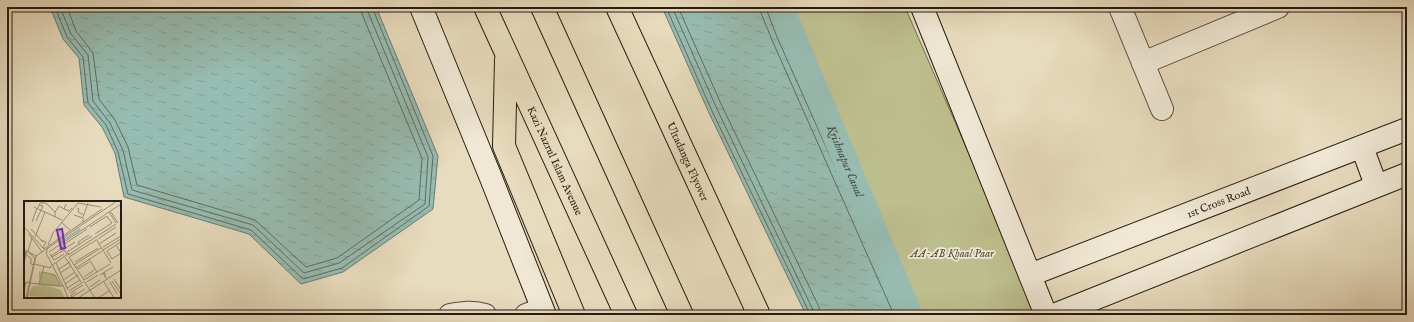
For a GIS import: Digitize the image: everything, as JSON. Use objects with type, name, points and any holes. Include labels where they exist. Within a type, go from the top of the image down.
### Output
[{"type":"main road","name":"Kazi Nazrul Islam Avenue","points":[[485,7],[626,315]]},
{"type":"main road","points":[[542,7],[682,315]]},
{"type":"main road","name":"Ultadanga Flyover","points":[[617,7],[759,315]]},
{"type":"main road","points":[[506,55],[504,146],[574,315]]},
{"type":"street","points":[[421,7],[491,178],[538,313]]},
{"type":"street","points":[[922,7],[1046,315]]},
{"type":"street","points":[[1120,7],[1162,109]]},
{"type":"street","points":[[1143,62],[1277,7]]},
{"type":"street","name":"1st Cross Road","points":[[1030,276],[1407,129]]},
{"type":"street","points":[[1362,147],[1376,185]]},
{"type":"street","points":[[1054,315],[1376,185],[1407,174]]},
{"type":"street","points":[[450,315],[463,312],[476,312],[485,315]]},
{"type":"green space","name":"AA-AB Khaal Paar","points":[[787,7],[905,7],[1039,315],[918,315]]},
{"type":"water","points":[[50,7],[376,7],[438,156],[433,209],[343,272],[301,284],[249,234],[124,197],[115,153],[102,127],[84,105],[79,58],[63,39]]},
{"type":"water","points":[[662,7],[775,7],[911,315],[806,315],[709,113]]},
{"type":"waterway","name":"Krishnapur Canal","points":[[781,7],[910,315]]}]
